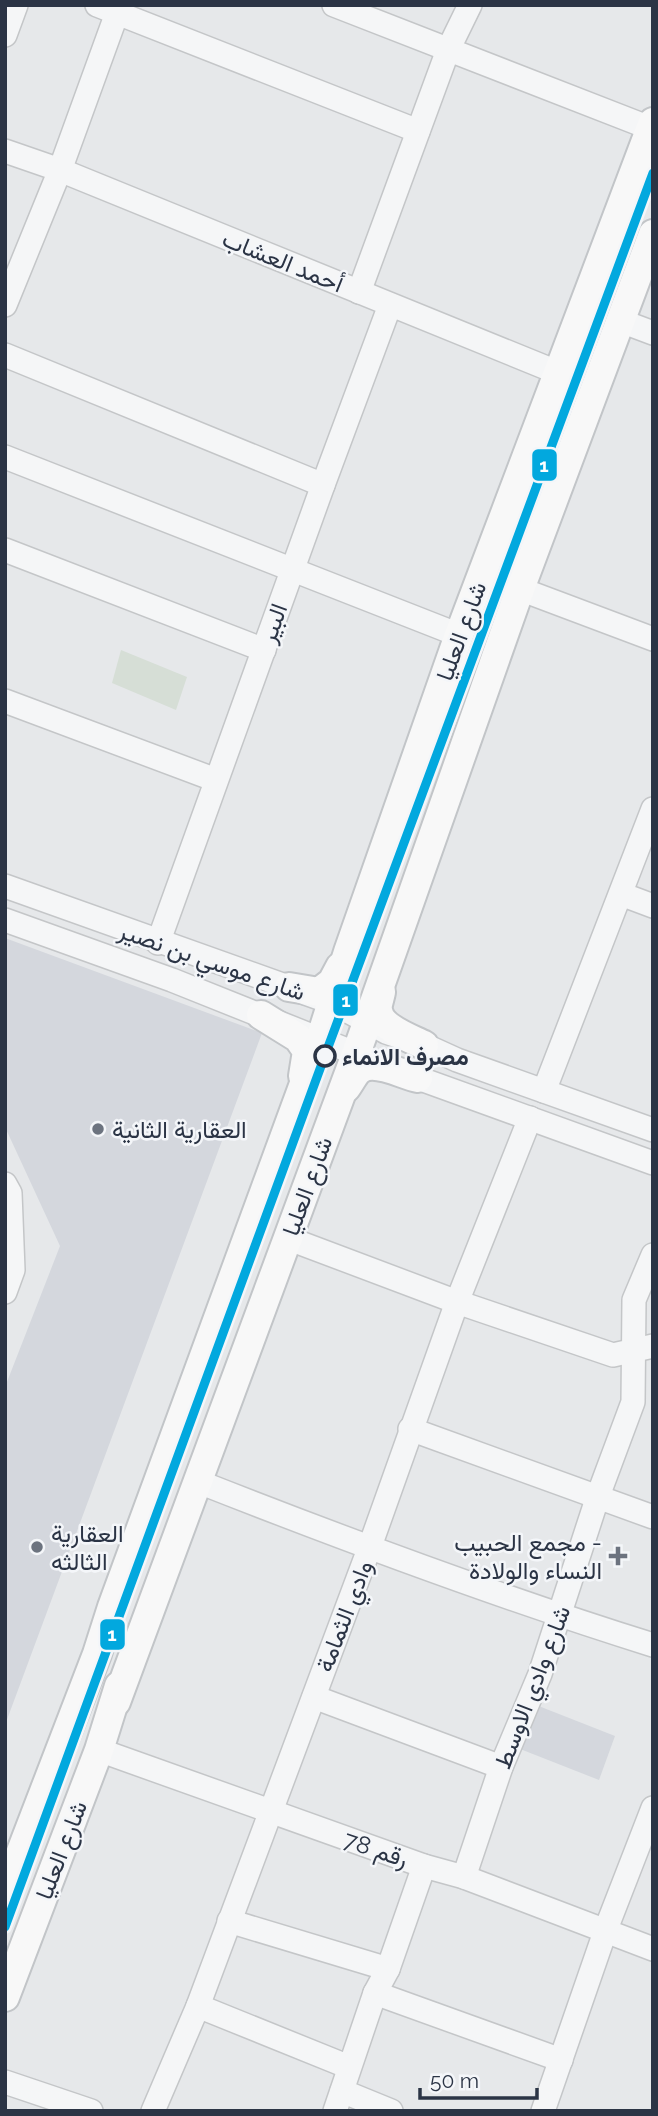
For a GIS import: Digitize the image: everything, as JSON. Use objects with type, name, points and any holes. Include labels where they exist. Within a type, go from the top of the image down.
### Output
[{"type":"main road","name":"شارع العليا","points":[[5,1893],[91,1673],[297,1104],[459,635],[652,125]]},
{"type":"main road","name":"شارع العليا","points":[[5,1997],[199,1482],[368,1021],[520,589],[653,234]]},
{"type":"main road","points":[[294,989],[319,992],[326,988],[348,952]]},
{"type":"main road","points":[[383,977],[378,1011],[383,1020],[389,1027],[424,1045]]},
{"type":"main road","points":[[261,1015],[298,1038],[307,1051],[297,1104]]},
{"type":"main road","points":[[307,1075],[321,1052],[328,1049],[339,1054],[346,1066],[337,1102]]},
{"type":"main road","points":[[337,1102],[358,1070],[367,1066],[377,1066],[418,1078]]},
{"type":"main road","name":"شارع العليا","points":[[91,1673],[102,1665],[119,1673],[116,1702]]},
{"type":"street","points":[[5,35],[16,5]]},
{"type":"street","points":[[334,5],[652,125]]},
{"type":"street","points":[[359,292],[448,50],[470,5]]},
{"type":"street","points":[[5,305],[60,170],[107,9],[418,131]]},
{"type":"street","name":"أحمد العشاب","points":[[5,151],[60,170],[559,373]]},
{"type":"street","name":"البير","points":[[159,943],[390,305]]},
{"type":"street","points":[[621,321],[653,333]]},
{"type":"street","points":[[5,355],[323,485]]},
{"type":"street","points":[[5,457],[459,635]]},
{"type":"street","points":[[5,550],[264,650]]},
{"type":"street","points":[[520,589],[653,639]]},
{"type":"street","points":[[5,701],[216,780]]},
{"type":"street","points":[[544,1091],[653,809]]},
{"type":"street","name":"شارع موسي بن نصير","points":[[5,886],[333,1003],[386,1032],[653,1130]]},
{"type":"street","points":[[621,894],[653,906]]},
{"type":"street","name":"شارع موسي بن نصير","points":[[5,920],[172,980],[418,1078],[653,1163]]},
{"type":"street","points":[[290,1026],[310,1027],[315,1024],[322,1010],[320,1002],[294,989]]},
{"type":"street","name":"وادي الثمامة","points":[[153,2111],[198,2006],[369,1549],[457,1302],[530,1118]]},
{"type":"street","points":[[5,1184],[10,1193],[13,1270],[5,1292]]},
{"type":"street","points":[[287,1238],[457,1302],[613,1355],[644,1348]]},
{"type":"street","name":"شارع وادي الاوسط","points":[[464,1877],[501,1767],[541,1674],[597,1496],[633,1402],[644,1348],[634,1300],[653,1255]]},
{"type":"street","points":[[410,1429],[653,1517]]},
{"type":"street","points":[[199,1482],[369,1549],[653,1645]]},
{"type":"street","points":[[314,1697],[501,1767]]},
{"type":"street","name":"رقم 78","points":[[99,1750],[271,1813],[424,1866],[464,1877],[653,1949]]},
{"type":"street","points":[[543,2111],[606,1929],[653,1808]]},
{"type":"street","points":[[391,2111],[339,2101],[375,1993],[388,1969],[424,1866]]},
{"type":"street","points":[[229,1921],[388,1969]]},
{"type":"street","points":[[375,1993],[561,2060]]},
{"type":"street","points":[[198,2006],[349,2067]]},
{"type":"street","points":[[5,2082],[91,2111]]},
{"type":"shaded area","points":[[121,650],[187,677],[176,710],[112,683]]},
{"type":"shaded area","points":[[5,938],[262,1033],[5,1725],[5,1387],[60,1246],[5,1127]]},
{"type":"shaded area","points":[[531,1703],[615,1736],[599,1780],[515,1747]]},
{"type":"transit line","name":"1","points":[[5,1927],[653,173]]},
{"type":"place","name":"مصرف الانماء","points":[[325,1056]]},
{"type":"place","name":"العقارية الثانية","points":[[98,1129]]},
{"type":"place","name":"العقارية الثالثه","points":[[37,1547]]},
{"type":"place","name":"مجمع الحبيب - النساء والولادة","points":[[618,1556]]}]
